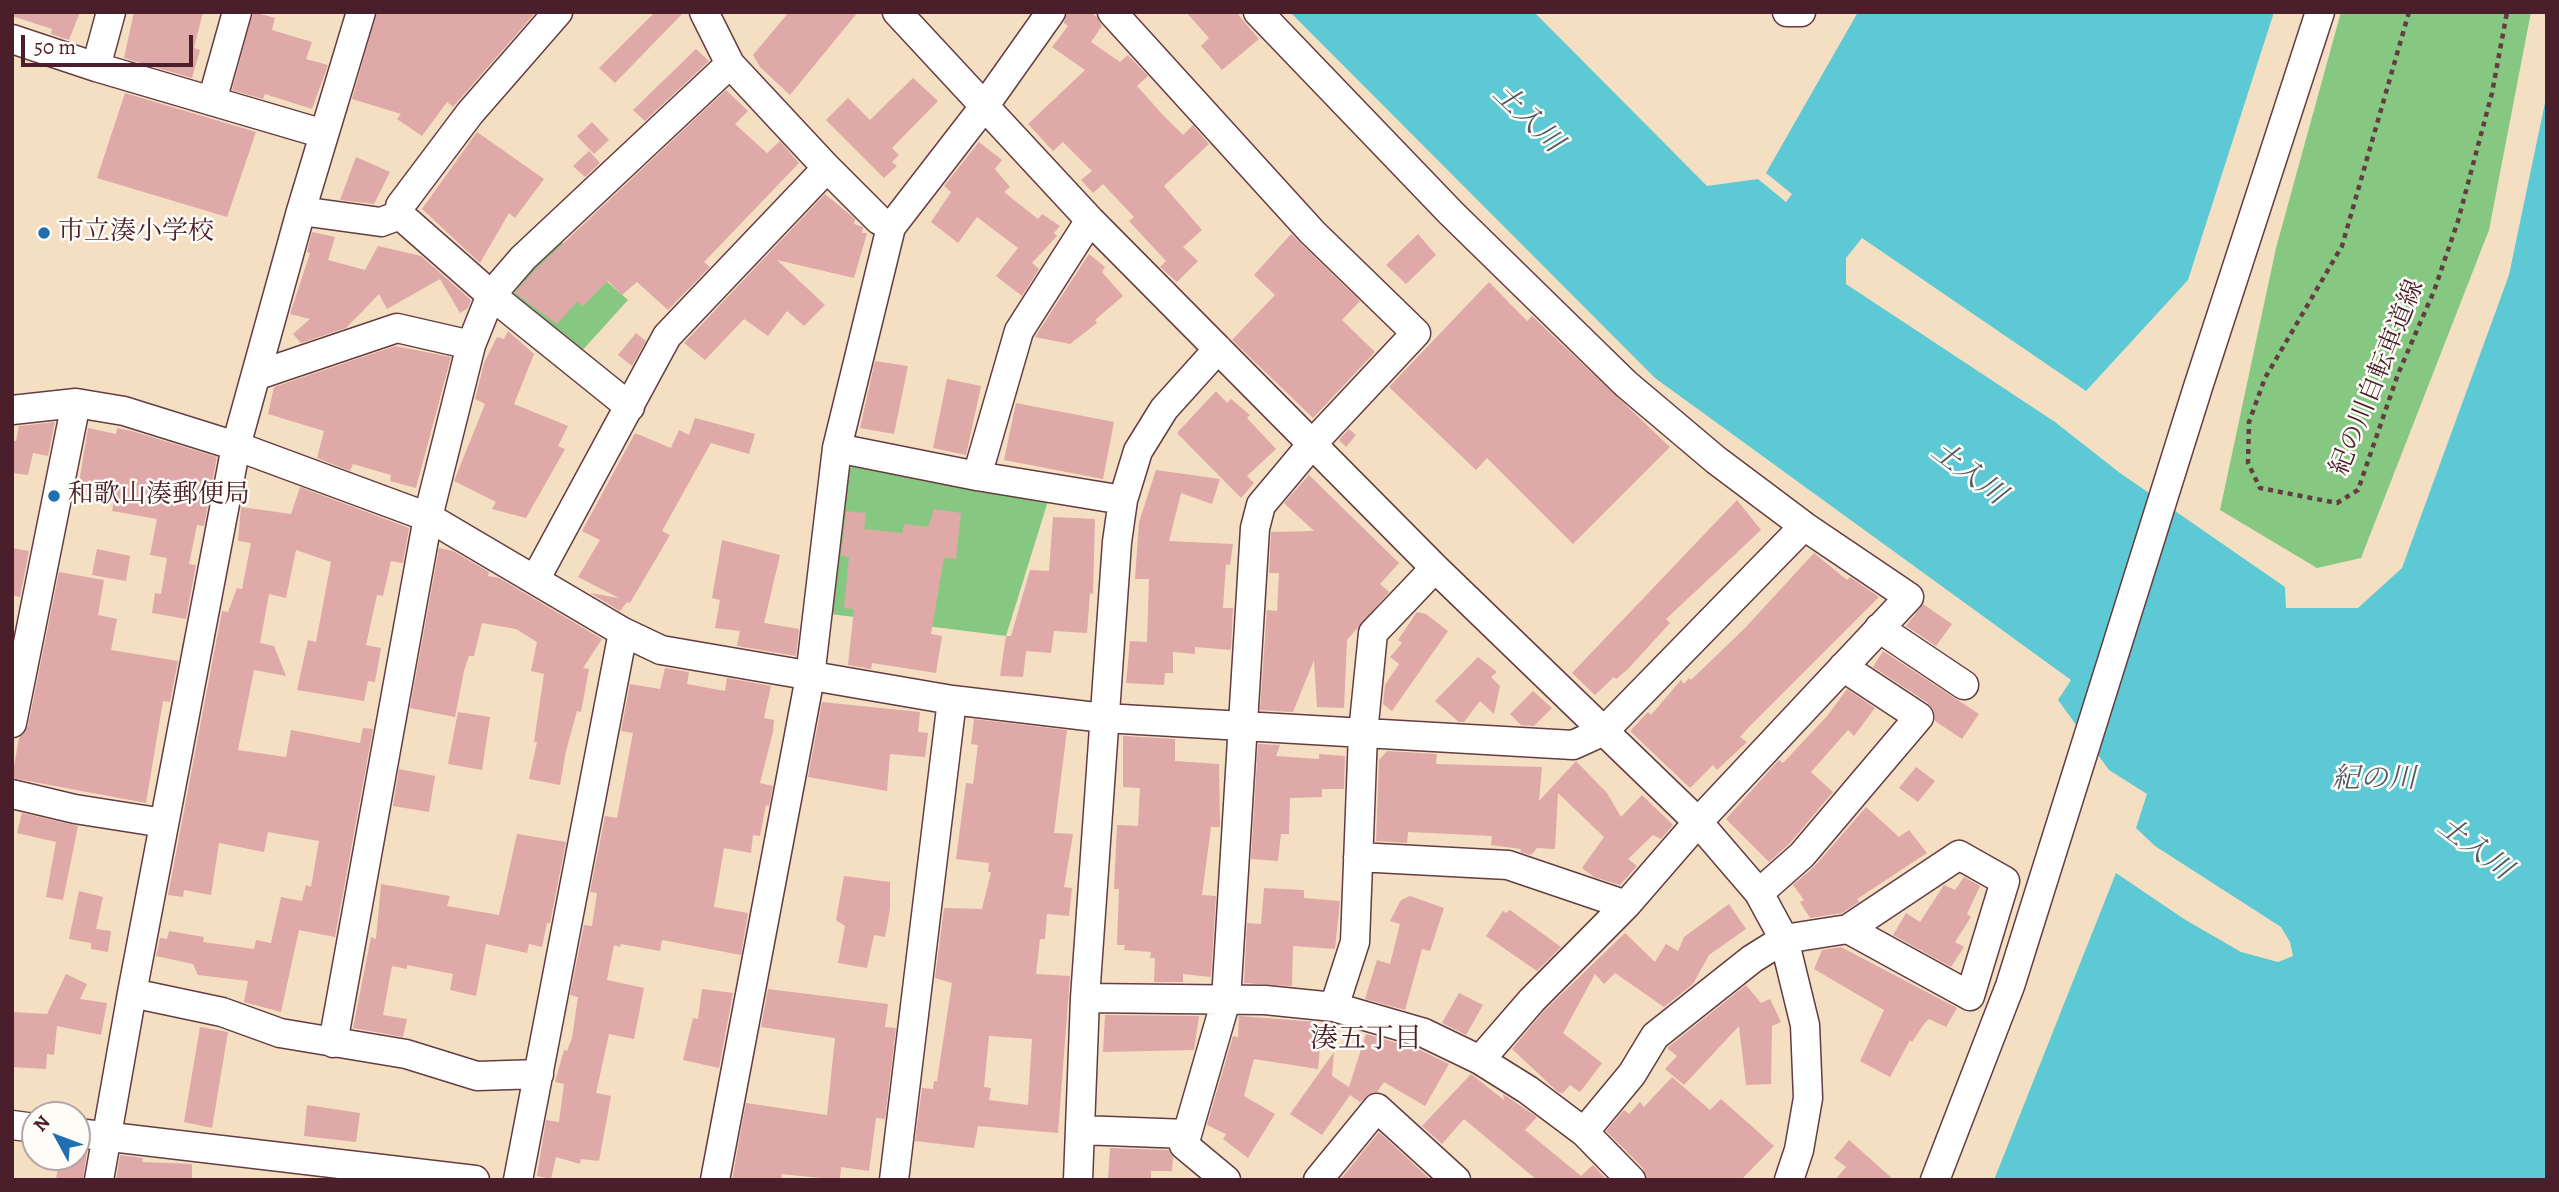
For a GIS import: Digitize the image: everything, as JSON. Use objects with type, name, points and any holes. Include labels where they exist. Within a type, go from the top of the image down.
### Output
[{"type":"street","points":[[96,67],[111,12]]},
{"type":"street","points":[[212,101],[237,12]]},
{"type":"street","points":[[99,1180],[236,446],[361,12]]},
{"type":"street","points":[[558,12],[470,113],[400,206],[400,215],[491,295],[630,407]]},
{"type":"street","points":[[704,12],[730,64],[827,168],[879,220],[891,227]]},
{"type":"street","points":[[897,12],[1090,220],[1436,568],[1698,822],[1759,893],[1784,939],[1805,1025],[1808,1098],[1799,1150],[1789,1180]]},
{"type":"street","points":[[715,1180],[810,677],[837,448],[891,227],[984,108],[1051,12]]},
{"type":"street","points":[[1112,12],[1312,232],[1416,332],[1313,443],[1261,505],[1255,528],[1226,1000],[1184,1145],[1226,1180]]},
{"type":"street","points":[[1258,12],[1451,213],[1626,384],[1716,460],[1804,526],[1909,597],[1698,822],[1626,905],[1532,1000],[1480,1060]]},
{"type":"street","points":[[1787,12],[1794,15],[1801,12]]},
{"type":"street","points":[[1935,1180],[2010,986],[2198,387],[2320,12]]},
{"type":"street","points":[[12,39],[96,67],[324,134]]},
{"type":"street","points":[[333,1043],[428,517],[471,345],[491,295],[523,258],[730,64]]},
{"type":"street","points":[[536,578],[667,336],[827,168]]},
{"type":"street","points":[[302,211],[381,222],[400,215]]},
{"type":"street","points":[[977,476],[1019,331],[1090,220]]},
{"type":"street","points":[[258,375],[397,328],[471,345]]},
{"type":"street","points":[[1078,1180],[1086,998],[1104,718],[1117,542],[1123,500],[1138,451],[1164,409],[1217,349]]},
{"type":"street","points":[[12,410],[76,403],[124,411],[236,446],[428,517],[536,578],[623,632],[661,650],[952,700],[1104,718],[1573,745],[1604,731],[1804,526]]},
{"type":"street","points":[[12,723],[76,403]]},
{"type":"street","points":[[837,448],[977,476],[1123,500]]},
{"type":"street","points":[[1334,1007],[1355,942],[1363,733],[1373,633],[1436,568]]},
{"type":"street","points":[[1879,628],[1964,685]]},
{"type":"street","points":[[518,1180],[623,632]]},
{"type":"street","points":[[1759,893],[1802,855],[1919,718],[1843,667]]},
{"type":"street","points":[[894,1180],[952,700]]},
{"type":"street","points":[[12,793],[75,809],[164,823]]},
{"type":"street","points":[[1584,1132],[1632,1074],[1655,1036],[1752,959],[1784,939],[1848,929],[1959,855],[2005,881],[1970,996],[1848,929]]},
{"type":"street","points":[[1358,857],[1508,865],[1626,905]]},
{"type":"street","points":[[132,993],[222,1012],[280,1033],[406,1054],[477,1076],[539,1074]]},
{"type":"street","points":[[1086,998],[1226,1000],[1334,1007],[1424,1033],[1480,1060],[1528,1090],[1584,1132],[1630,1180]]},
{"type":"street","points":[[1318,1180],[1377,1108],[1456,1180]]},
{"type":"street","points":[[1080,1130],[1187,1134]]},
{"type":"street","points":[[91,1135],[475,1180]]},
{"type":"path","name":"紀の川自転車道線","points":[[2409,12],[2342,246],[2265,378],[2249,422],[2248,463],[2260,488],[2337,503],[2358,489],[2398,374],[2434,291],[2458,221],[2492,93],[2507,12]]},
{"type":"green space","points":[[2341,12],[2531,12],[2489,230],[2361,558],[2317,568],[2220,510],[2276,248]]},
{"type":"green space","points":[[558,239],[628,300],[579,354],[510,298]]},
{"type":"green space","points":[[856,464],[1048,501],[1006,636],[830,614],[849,469]]},
{"type":"water","points":[[1290,12],[1534,12],[1707,186],[1758,179],[1786,202],[1792,194],[1766,173],[1858,12],[2274,12],[2188,280],[2086,391],[1862,238],[1846,258],[1846,284],[2055,422],[2120,473],[2285,587],[2286,608],[2358,608],[2402,568],[2509,275],[2547,93],[2547,1180],[1994,1180],[2116,873],[2184,919],[2241,952],[2278,962],[2293,956],[2290,942],[2281,927],[2155,846],[2136,828],[2147,794],[2109,770],[2058,700],[2071,680],[1655,378]]},
{"type":"building","points":[[12,12],[80,12],[69,40],[51,34],[52,29],[12,16]]},
{"type":"building","points":[[134,12],[203,12],[194,48],[200,50],[192,78],[124,58]]},
{"type":"building","points":[[253,12],[275,18],[272,30],[312,42],[306,59],[328,65],[312,109],[265,94],[263,99],[232,90]]},
{"type":"building","points":[[377,12],[536,12],[453,107],[447,102],[422,136],[397,119],[401,114],[352,99]]},
{"type":"building","points":[[655,12],[684,12],[615,83],[599,68]]},
{"type":"building","points":[[789,12],[858,12],[790,95],[760,67],[753,55]]},
{"type":"building","points":[[1067,12],[1090,12],[1097,17],[1102,26],[1091,42],[1120,62],[1128,55],[1148,76],[1137,86],[1162,114],[1183,135],[1193,125],[1209,144],[1164,186],[1202,230],[1183,247],[1198,261],[1177,282],[1160,267],[1166,261],[1129,221],[1134,217],[1103,184],[1093,193],[1081,180],[1092,171],[1063,142],[1053,151],[1028,124],[1085,70],[1052,47],[1068,26],[1064,23]]},
{"type":"building","points":[[1186,12],[1236,12],[1259,39],[1222,70],[1201,46],[1209,38]]},
{"type":"building","points":[[696,49],[709,61],[645,121],[633,110]]},
{"type":"building","points":[[913,78],[938,101],[892,148],[899,155],[892,162],[897,166],[884,178],[826,120],[848,98],[870,120]]},
{"type":"building","points":[[726,90],[748,111],[735,124],[767,153],[780,141],[799,163],[704,262],[710,267],[668,310],[637,282],[622,295],[608,281],[583,306],[577,302],[557,324],[515,293],[535,270]]},
{"type":"building","points":[[125,93],[256,132],[227,217],[97,178]]},
{"type":"building","points":[[592,122],[609,140],[594,154],[577,136]]},
{"type":"building","points":[[477,132],[544,179],[515,218],[509,213],[480,263],[422,209]]},
{"type":"building","points":[[979,142],[1002,160],[995,169],[1010,187],[1004,192],[1038,219],[1042,214],[1060,226],[1054,233],[1057,236],[1032,263],[1039,269],[1022,296],[996,276],[1018,248],[977,217],[958,243],[931,222],[951,192],[944,186]]},
{"type":"building","points":[[589,151],[600,163],[585,177],[573,166]]},
{"type":"building","points":[[356,157],[390,172],[374,204],[340,200]]},
{"type":"building","points":[[825,194],[855,219],[854,224],[863,227],[862,233],[867,233],[854,278],[777,260],[825,305],[804,326],[787,311],[768,336],[744,319],[705,360],[684,343]]},
{"type":"building","points":[[312,232],[335,237],[328,260],[365,270],[378,246],[421,256],[471,300],[468,308],[460,313],[440,279],[387,309],[379,294],[346,328],[301,343],[293,334],[310,319],[290,314],[310,253],[307,252]]},
{"type":"building","points":[[1291,234],[1360,301],[1342,320],[1375,352],[1313,418],[1232,340],[1275,295],[1254,275]]},
{"type":"building","points":[[1418,234],[1436,255],[1406,284],[1386,265]]},
{"type":"building","points":[[1089,254],[1105,267],[1102,272],[1123,296],[1095,320],[1097,323],[1070,344],[1035,337]]},
{"type":"building","points":[[1489,282],[1527,321],[1532,316],[1670,447],[1573,544],[1487,458],[1476,470],[1389,387]]},
{"type":"building","points":[[508,331],[534,354],[514,404],[568,426],[558,446],[565,449],[526,518],[492,509],[496,502],[454,481],[485,404],[475,399],[484,363],[497,337],[504,339]]},
{"type":"building","points":[[636,333],[646,341],[632,366],[618,355]]},
{"type":"building","points":[[395,346],[451,357],[416,488],[390,481],[391,475],[353,464],[350,471],[317,458],[324,431],[268,414],[274,387]]},
{"type":"building","points":[[875,361],[908,366],[894,434],[860,428]]},
{"type":"building","points":[[947,379],[981,386],[966,455],[933,448]]},
{"type":"building","points":[[1216,391],[1227,403],[1231,399],[1250,415],[1247,418],[1276,449],[1247,476],[1254,483],[1241,498],[1177,433]]},
{"type":"building","points":[[1016,403],[1114,422],[1103,479],[1004,460]]},
{"type":"building","points":[[695,418],[755,434],[749,454],[711,443],[662,531],[670,535],[630,603],[627,602],[620,611],[590,593],[619,598],[578,577],[600,540],[582,531],[635,433],[671,448],[679,430],[689,435]]},
{"type":"building","points":[[55,422],[48,456],[33,453],[28,475],[12,473],[12,440],[16,441],[19,426]]},
{"type":"building","points":[[88,428],[116,434],[117,428],[132,431],[217,457],[204,526],[197,525],[189,564],[196,565],[186,619],[152,613],[155,593],[161,594],[167,558],[150,555],[157,519],[112,511],[114,501],[77,495]]},
{"type":"building","points":[[1349,429],[1356,435],[1346,447],[1339,440]]},
{"type":"building","points":[[1156,470],[1220,479],[1212,504],[1181,493],[1169,541],[1233,544],[1230,565],[1226,564],[1223,608],[1233,608],[1231,650],[1195,647],[1195,654],[1173,652],[1173,673],[1165,673],[1164,685],[1126,683],[1130,641],[1147,642],[1149,579],[1135,579],[1139,522]]},
{"type":"building","points":[[1309,475],[1399,563],[1380,584],[1389,592],[1347,640],[1344,708],[1317,707],[1314,660],[1293,712],[1260,710],[1267,610],[1277,611],[1279,573],[1269,573],[1271,532],[1314,531],[1284,503]]},
{"type":"building","points":[[300,487],[409,528],[403,563],[391,561],[383,596],[377,595],[366,645],[381,648],[375,682],[368,681],[364,701],[297,690],[308,640],[316,642],[331,562],[296,550],[286,598],[269,594],[260,643],[274,646],[286,676],[254,670],[238,750],[286,757],[291,730],[360,743],[363,728],[373,729],[335,937],[299,930],[281,1012],[244,1002],[248,981],[198,975],[193,964],[156,956],[160,938],[167,939],[169,931],[204,937],[203,942],[254,949],[256,940],[271,943],[281,897],[302,901],[306,885],[311,887],[319,841],[268,832],[264,852],[219,843],[211,895],[184,890],[183,897],[168,895],[222,611],[228,612],[237,588],[242,589],[251,543],[238,541],[241,507],[291,514]]},
{"type":"building","points":[[1737,500],[1761,530],[1666,619],[1670,623],[1627,670],[1616,679],[1614,677],[1595,695],[1572,673]]},
{"type":"building","points":[[934,509],[961,513],[956,559],[944,558],[931,634],[942,636],[936,673],[872,663],[871,669],[848,665],[854,609],[844,608],[849,557],[841,556],[846,511],[866,513],[864,529],[902,533],[904,524],[928,527]]},
{"type":"building","points":[[1053,517],[1095,519],[1093,594],[1090,593],[1087,633],[1054,631],[1051,653],[1026,651],[1023,677],[1000,676],[1006,636],[1011,636],[1030,570],[1049,571]]},
{"type":"building","points":[[722,540],[780,555],[764,623],[799,629],[796,656],[737,646],[740,631],[715,628],[720,600],[712,598]]},
{"type":"building","points":[[12,548],[29,551],[20,597],[12,595]]},
{"type":"building","points":[[439,548],[453,551],[489,572],[488,576],[499,578],[602,639],[583,668],[589,669],[581,712],[577,711],[560,785],[529,779],[537,742],[534,742],[544,674],[531,671],[537,642],[516,629],[482,623],[474,656],[469,656],[464,671],[455,717],[410,708]]},
{"type":"building","points":[[97,549],[130,556],[126,581],[92,575]]},
{"type":"building","points":[[1814,553],[1847,580],[1850,577],[1879,597],[1749,727],[1740,737],[1747,742],[1717,770],[1713,765],[1690,788],[1630,731],[1648,712],[1651,715],[1681,680],[1684,684],[1689,678],[1691,680],[1745,628]]},
{"type":"building","points":[[59,572],[104,580],[98,615],[117,619],[111,650],[178,661],[170,702],[163,701],[146,803],[12,778],[19,738],[28,726]]},
{"type":"building","points":[[1923,604],[1952,624],[1936,646],[1906,626]]},
{"type":"building","points":[[1417,612],[1426,614],[1448,631],[1392,711],[1383,704],[1385,685],[1399,664],[1390,657],[1402,643],[1398,640]]},
{"type":"building","points":[[1883,651],[1979,714],[1962,739],[1935,721],[1934,711],[1928,703],[1873,667]]},
{"type":"building","points":[[1478,657],[1497,672],[1491,677],[1500,686],[1494,714],[1480,701],[1464,722],[1459,722],[1435,701]]},
{"type":"building","points":[[665,668],[689,672],[687,684],[725,691],[727,678],[771,686],[764,718],[774,720],[773,732],[760,783],[773,786],[769,806],[766,805],[760,836],[753,835],[751,853],[724,848],[714,907],[748,913],[741,955],[662,940],[660,951],[614,945],[607,980],[644,988],[634,1039],[609,1034],[596,1093],[611,1096],[599,1161],[581,1159],[580,1164],[556,1157],[551,1179],[537,1176],[546,1120],[559,1122],[564,1084],[555,1082],[564,1050],[567,1051],[572,1038],[578,997],[570,995],[584,925],[592,926],[597,893],[590,892],[605,816],[617,818],[633,733],[621,731],[630,684],[660,689]]},
{"type":"building","points":[[1847,689],[1875,708],[1854,736],[1848,730],[1811,772],[1833,792],[1790,843],[1769,862],[1726,819],[1779,760],[1783,763],[1828,715]]},
{"type":"building","points":[[1533,691],[1552,708],[1534,726],[1521,725],[1510,714]]},
{"type":"building","points":[[822,702],[920,712],[918,732],[928,733],[925,757],[890,754],[887,791],[808,777]]},
{"type":"building","points":[[458,712],[490,717],[482,770],[448,764]]},
{"type":"building","points":[[974,719],[1067,730],[1054,833],[1073,834],[1064,887],[1072,888],[1069,916],[1047,914],[1045,939],[1040,939],[1036,974],[1070,976],[1058,1133],[978,1126],[974,1148],[915,1141],[922,1088],[933,1089],[934,1081],[937,1081],[952,983],[935,978],[944,908],[982,909],[991,872],[988,872],[989,863],[956,859],[966,783],[973,784],[978,745],[971,744]],"holes":[[[989,1036],[1032,1039],[1028,1105],[989,1100],[991,1088],[984,1087]]]},
{"type":"building","points":[[1123,736],[1175,739],[1175,761],[1219,764],[1220,827],[1211,827],[1202,895],[1216,896],[1211,977],[1183,974],[1183,982],[1154,982],[1155,958],[1150,958],[1151,952],[1124,950],[1125,945],[1117,945],[1119,889],[1114,889],[1117,825],[1138,826],[1140,788],[1123,787]]},
{"type":"building","points":[[1258,744],[1280,745],[1276,756],[1319,759],[1319,754],[1345,756],[1344,789],[1322,789],[1322,797],[1290,798],[1289,834],[1281,834],[1278,861],[1251,859]]},
{"type":"building","points":[[1387,751],[1437,754],[1436,764],[1542,767],[1539,801],[1576,761],[1607,793],[1621,817],[1642,795],[1673,825],[1661,839],[1653,835],[1628,859],[1637,866],[1620,885],[1594,877],[1582,868],[1604,837],[1558,793],[1555,849],[1537,848],[1531,855],[1520,852],[1521,849],[1491,845],[1492,836],[1408,832],[1407,843],[1376,841],[1379,760]]},
{"type":"building","points":[[1916,767],[1935,781],[1918,802],[1899,788]]},
{"type":"building","points":[[399,769],[435,776],[429,812],[393,806]]},
{"type":"building","points":[[1866,807],[1899,837],[1909,830],[1927,853],[1857,899],[1859,902],[1842,913],[1810,918],[1800,902],[1804,900],[1793,885],[1815,866]]},
{"type":"building","points":[[22,813],[78,826],[63,900],[46,897],[56,842],[17,833]]},
{"type":"building","points":[[517,834],[566,842],[550,923],[547,923],[542,947],[529,944],[527,953],[486,944],[476,996],[450,990],[453,974],[407,965],[407,969],[392,966],[383,1015],[407,1019],[403,1037],[353,1028],[371,937],[376,939],[381,884],[450,896],[447,906],[499,915]]},
{"type":"building","points":[[844,876],[890,882],[890,909],[885,937],[874,935],[867,968],[838,963],[845,926],[836,920]]},
{"type":"building","points":[[1964,877],[1980,886],[1967,914],[1971,917],[1955,942],[1964,947],[1951,967],[1893,935],[1906,913],[1920,922],[1944,885],[1955,890]]},
{"type":"building","points":[[1264,888],[1304,890],[1304,898],[1340,901],[1335,949],[1293,946],[1292,986],[1244,983],[1247,923],[1261,924]]},
{"type":"building","points":[[79,891],[103,897],[96,929],[111,931],[108,952],[91,949],[91,943],[69,939]]},
{"type":"building","points":[[1410,896],[1444,908],[1430,951],[1422,949],[1405,1010],[1365,999],[1377,960],[1390,964],[1400,924],[1390,921],[1401,900]]},
{"type":"building","points":[[1729,904],[1746,929],[1709,955],[1693,984],[1664,1007],[1615,973],[1604,984],[1595,974],[1563,1033],[1602,1063],[1580,1092],[1570,1085],[1563,1093],[1558,1092],[1512,1049],[1544,1011],[1625,933],[1655,962],[1666,944],[1678,951],[1684,937]]},
{"type":"building","points":[[1510,910],[1561,947],[1537,971],[1486,936],[1503,911],[1506,913]]},
{"type":"building","points":[[1841,947],[1957,1008],[1946,1027],[1929,1019],[1924,1024],[1912,1042],[1910,1040],[1890,1077],[1860,1061],[1884,1010],[1814,969],[1822,950]]},
{"type":"building","points":[[66,974],[87,984],[80,999],[107,1003],[101,1035],[57,1026],[54,1055],[47,1054],[46,1069],[12,1067],[12,1012],[47,1014]]},
{"type":"building","points":[[1746,985],[1761,1003],[1770,999],[1781,1022],[1772,1026],[1771,1084],[1746,1085],[1739,1026],[1684,1085],[1665,1069],[1677,1056],[1667,1048]]},
{"type":"building","points":[[702,989],[733,993],[719,1068],[683,1060],[693,1018],[698,1019]]},
{"type":"building","points":[[768,989],[888,1004],[885,1027],[896,1028],[885,1119],[876,1118],[869,1171],[841,1167],[840,1180],[782,1174],[781,1180],[732,1180],[746,1103],[827,1115],[835,1038],[761,1027]]},
{"type":"building","points":[[1459,993],[1483,1005],[1466,1035],[1442,1023]]},
{"type":"building","points":[[1105,1015],[1199,1016],[1194,1050],[1103,1052]]},
{"type":"building","points":[[1239,1016],[1317,1022],[1316,1026],[1322,1026],[1318,1069],[1254,1059],[1244,1096],[1275,1114],[1248,1158],[1223,1139],[1226,1134],[1207,1125],[1233,1036],[1238,1037]]},
{"type":"building","points":[[200,1027],[228,1032],[212,1128],[184,1122]]},
{"type":"building","points":[[1366,1034],[1418,1049],[1449,1064],[1425,1106],[1384,1082],[1377,1092],[1371,1093],[1360,1102],[1350,1095],[1322,1135],[1290,1114],[1334,1052],[1332,1076],[1349,1087]]},
{"type":"building","points":[[1471,1074],[1504,1100],[1503,1094],[1537,1117],[1525,1130],[1581,1176],[1593,1165],[1607,1180],[1537,1180],[1464,1119],[1442,1144],[1422,1126]]},
{"type":"building","points":[[1672,1077],[1710,1110],[1721,1099],[1774,1146],[1741,1180],[1647,1180],[1643,1168],[1606,1131],[1624,1110],[1629,1114],[1640,1102],[1644,1107]]},
{"type":"building","points":[[307,1105],[360,1113],[356,1142],[304,1136]]},
{"type":"building","points":[[1379,1132],[1431,1180],[1340,1180]]},
{"type":"building","points":[[1849,1140],[1894,1180],[1835,1180],[1846,1167],[1834,1158]]},
{"type":"building","points":[[1110,1148],[1168,1150],[1173,1158],[1172,1171],[1151,1171],[1151,1180],[1108,1180]]},
{"type":"building","points":[[120,1155],[143,1158],[142,1162],[192,1164],[192,1180],[116,1180]]},
{"type":"building","points":[[57,1171],[84,1171],[83,1180],[56,1180]]},
{"type":"place","name":"市立湊小学校","points":[[44,233]]},
{"type":"place","name":"和歌山湊郵便局","points":[[54,496]]},
{"type":"district","name":"湊五丁目","points":[[1366,1040]]},
{"type":"water label","name":"土入川","points":[[1527,119]]},
{"type":"water label","name":"土入川","points":[[1968,474]]},
{"type":"water label","name":"紀の川","points":[[2374,780]]},
{"type":"water label","name":"土入川","points":[[2474,849]]}]
